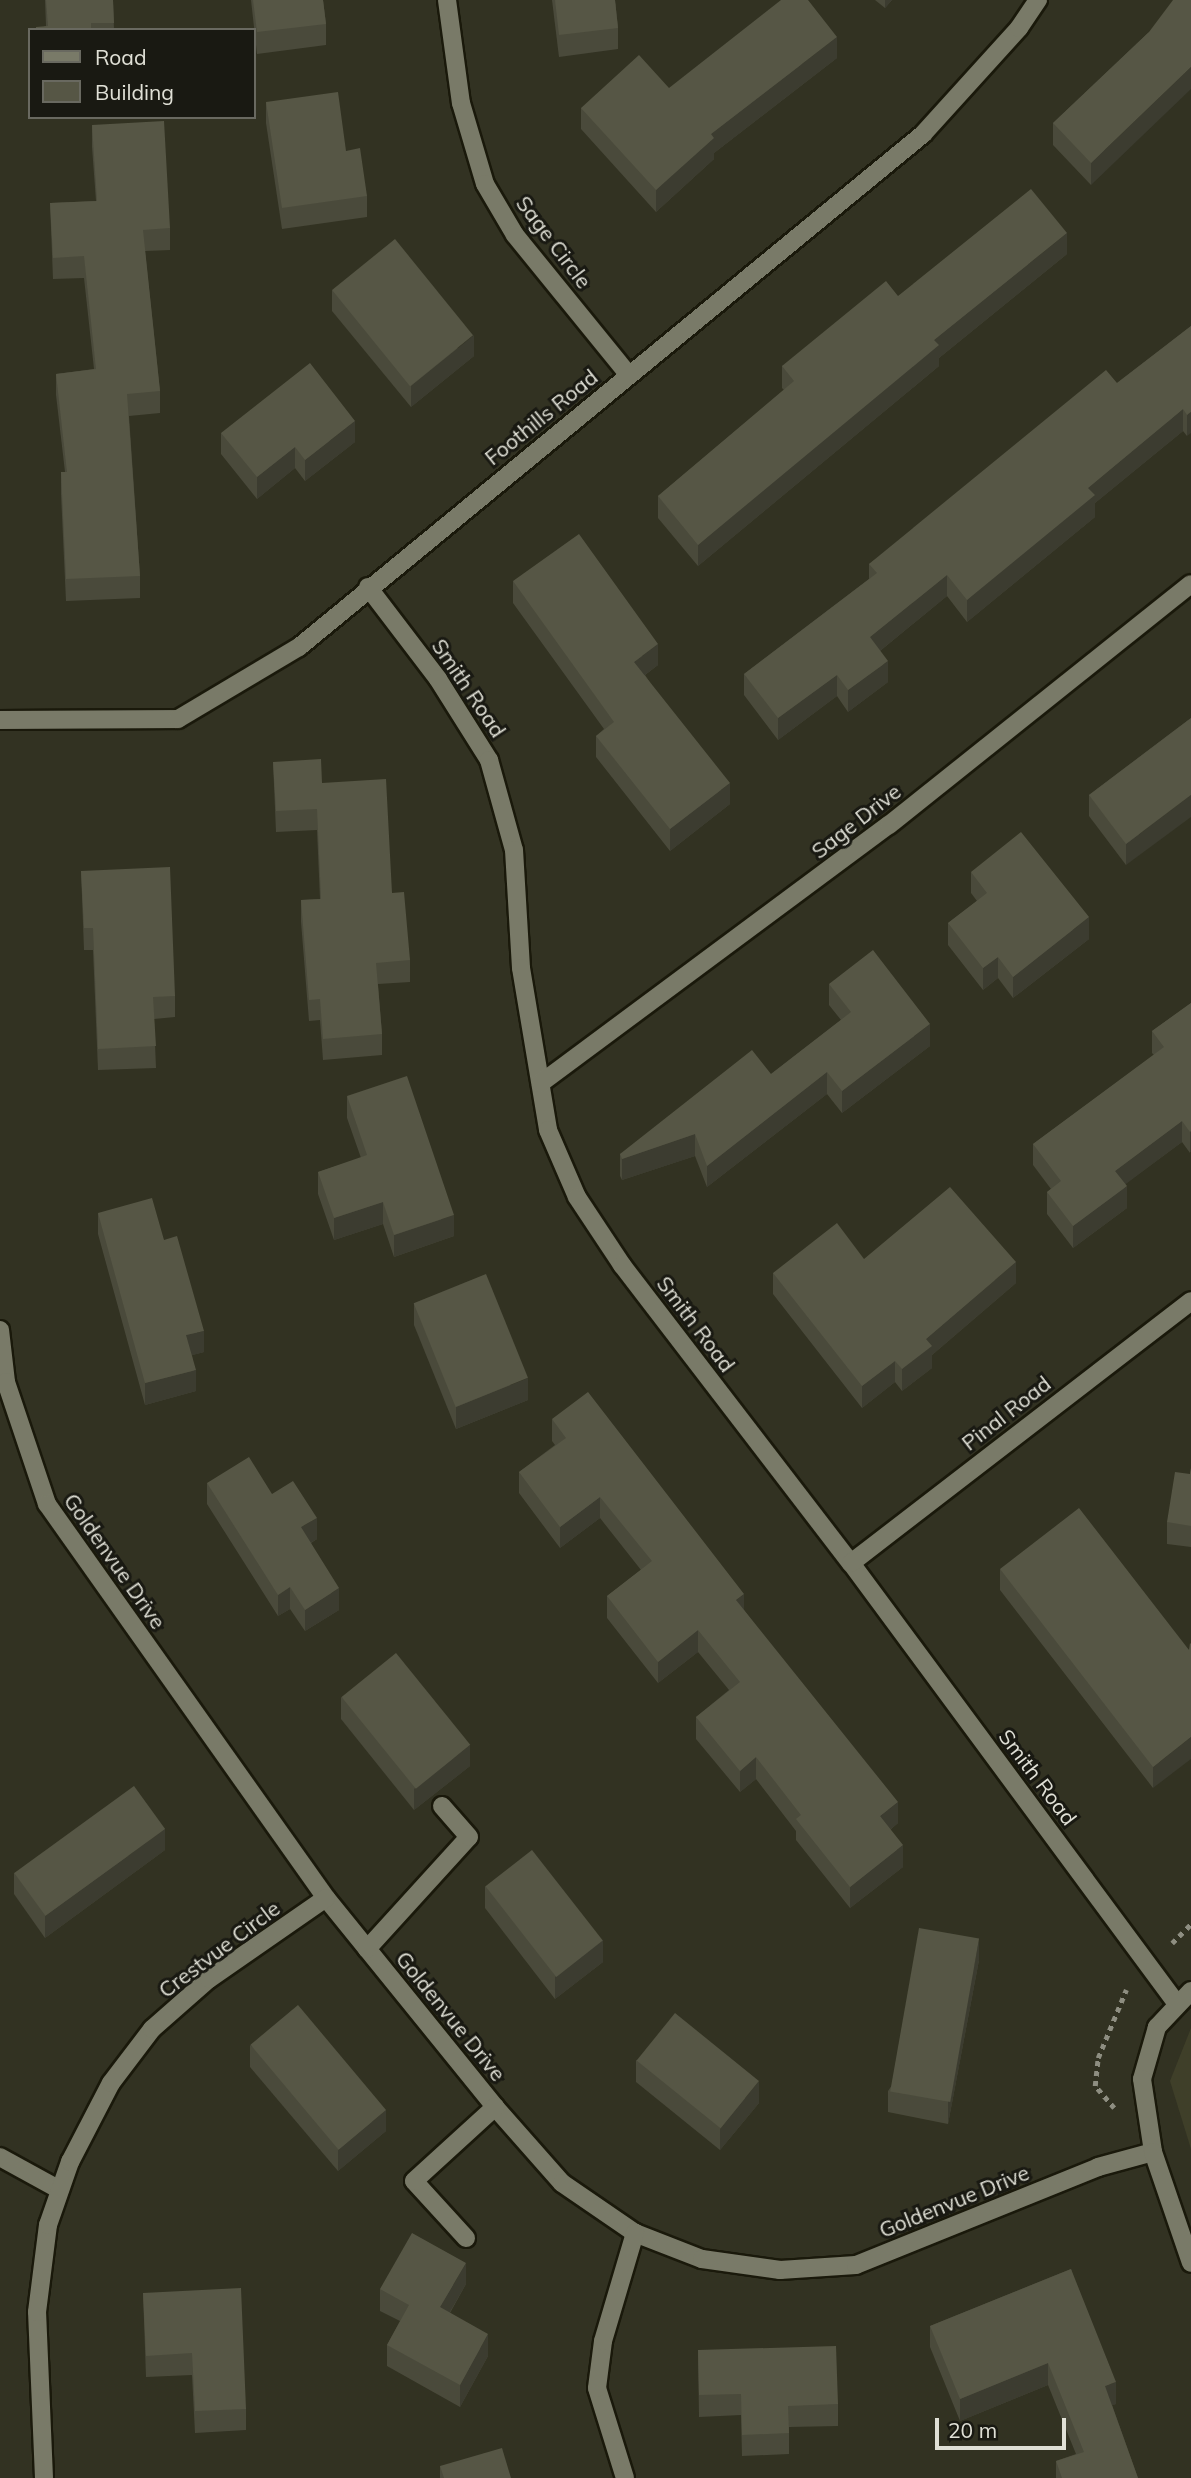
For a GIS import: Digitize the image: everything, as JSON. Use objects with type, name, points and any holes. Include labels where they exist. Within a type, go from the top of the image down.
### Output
[{"type":"street","name":"Sage Circle","points":[[447,0],[461,103],[485,184],[514,235],[628,374]]},
{"type":"street","name":"Foothills Road","points":[[0,720],[178,719],[299,647],[368,587],[923,134],[1019,28],[1038,0]]},
{"type":"street","name":"Sage Drive","points":[[541,1083],[878,833],[1191,584]]},
{"type":"street","name":"Smith Road","points":[[368,587],[438,679],[489,760],[514,850],[521,968],[548,1130],[577,1197],[622,1265],[851,1563],[1177,2004]]},
{"type":"street","name":"Pinal Road","points":[[851,1563],[1191,1301]]},
{"type":"street","name":"Goldenvue Drive","points":[[0,1330],[6,1382],[47,1504],[326,1898],[495,2107],[562,2183],[635,2233],[702,2259],[780,2270],[856,2265],[1098,2167],[1153,2152]]},
{"type":"street","points":[[368,1949],[469,1837],[442,1806]]},
{"type":"street","name":"Crestvue Circle","points":[[44,2478],[37,2312],[48,2225],[60,2190],[111,2083],[152,2029],[209,1979],[326,1898]]},
{"type":"street","points":[[1191,1991],[1157,2027],[1145,2057],[1143,2106],[1153,2152],[1191,2263]]},
{"type":"street","points":[[466,2238],[414,2181],[495,2107]]},
{"type":"street","points":[[0,2157],[60,2190]]},
{"type":"street","points":[[625,2478],[597,2388],[603,2341],[635,2233]]},
{"type":"shaded area","points":[[1191,2028],[1191,2149],[1170,2081]]},
{"type":"building","points":[[46,0],[113,0],[114,23],[91,23],[91,28],[36,28],[48,26]]},
{"type":"building","points":[[253,0],[323,0],[326,24],[257,32]]},
{"type":"building","points":[[555,0],[615,0],[618,28],[559,35]]},
{"type":"building","points":[[781,0],[808,0],[837,37],[711,134],[714,138],[656,190],[581,108],[639,55],[669,88]]},
{"type":"building","points":[[1173,0],[1191,0],[1191,67],[1091,163],[1053,123],[1149,32]]},
{"type":"building","points":[[338,92],[346,151],[360,148],[367,196],[282,208],[266,102]]},
{"type":"building","points":[[164,121],[170,228],[143,230],[160,391],[127,394],[140,576],[66,579],[61,472],[67,472],[56,374],[96,369],[84,256],[53,258],[50,203],[97,201],[92,125]]},
{"type":"building","points":[[1031,189],[1067,233],[934,340],[939,345],[698,545],[658,496],[794,381],[782,366],[886,281],[898,296]]},
{"type":"building","points":[[395,239],[473,335],[410,386],[332,290]]},
{"type":"building","points":[[1191,326],[1191,412],[1187,415],[1183,409],[1088,488],[1095,495],[967,600],[947,575],[870,637],[888,661],[848,690],[837,675],[778,718],[744,674],[877,573],[869,564],[1106,370],[1117,383]]},
{"type":"building","points":[[310,363],[355,421],[305,460],[295,447],[257,477],[221,433]]},
{"type":"building","points":[[579,534],[658,644],[634,662],[730,783],[670,829],[596,736],[614,722],[513,581]]},
{"type":"building","points":[[1191,718],[1191,795],[1126,844],[1089,795]]},
{"type":"building","points":[[321,759],[322,783],[386,779],[392,893],[404,892],[410,960],[376,963],[382,1034],[323,1039],[320,999],[309,1000],[301,900],[321,899],[317,809],[276,811],[273,762]]},
{"type":"building","points":[[1021,832],[1089,917],[1013,977],[998,957],[983,968],[948,923],[987,893],[971,872]]},
{"type":"building","points":[[170,867],[175,996],[153,997],[156,1046],[98,1049],[93,928],[84,928],[81,871]]},
{"type":"building","points":[[873,950],[930,1024],[842,1091],[827,1072],[707,1166],[695,1134],[622,1159],[620,1154],[752,1050],[771,1074],[851,1012],[829,984]]},
{"type":"building","points":[[1191,1003],[1191,1131],[1182,1121],[1115,1171],[1127,1186],[1073,1226],[1047,1192],[1061,1181],[1033,1144],[1164,1047],[1152,1031]]},
{"type":"building","points":[[407,1076],[454,1215],[394,1235],[383,1202],[334,1218],[318,1172],[367,1155],[347,1096]]},
{"type":"building","points":[[950,1187],[1016,1262],[926,1339],[932,1346],[902,1369],[895,1361],[862,1386],[773,1273],[837,1223],[864,1259]]},
{"type":"building","points":[[152,1198],[164,1240],[177,1236],[204,1331],[186,1335],[196,1370],[145,1383],[98,1213]]},
{"type":"building","points":[[486,1274],[528,1378],[456,1407],[414,1303]]},
{"type":"building","points":[[588,1392],[744,1594],[736,1600],[898,1802],[880,1816],[903,1845],[850,1887],[796,1819],[801,1815],[756,1757],[740,1771],[696,1717],[740,1682],[698,1630],[658,1662],[607,1596],[652,1561],[600,1497],[560,1527],[519,1472],[566,1438],[552,1419]]},
{"type":"building","points":[[249,1457],[272,1494],[293,1481],[317,1518],[301,1527],[339,1588],[305,1610],[290,1587],[278,1595],[207,1483]]},
{"type":"building","points":[[1191,1468],[1191,1526],[1167,1522],[1175,1472],[1190,1474]]},
{"type":"building","points":[[1079,1508],[1189,1650],[1191,1644],[1191,1737],[1153,1767],[1000,1569]]},
{"type":"building","points":[[396,1653],[470,1745],[416,1789],[342,1697]]},
{"type":"building","points":[[134,1786],[165,1829],[45,1916],[14,1873]]},
{"type":"building","points":[[532,1850],[603,1941],[556,1977],[486,1886]]},
{"type":"building","points":[[919,1928],[979,1939],[950,2102],[890,2091]]},
{"type":"building","points":[[298,2005],[386,2110],[339,2150],[251,2045]]},
{"type":"building","points":[[675,2013],[759,2081],[721,2128],[637,2060]]},
{"type":"building","points":[[412,2233],[466,2263],[440,2307],[488,2334],[460,2385],[387,2345],[409,2305],[380,2289]]},
{"type":"building","points":[[1071,2269],[1116,2382],[1105,2386],[1138,2478],[1062,2478],[1056,2461],[1084,2452],[1048,2363],[960,2399],[930,2326]]},
{"type":"building","points":[[241,2288],[246,2409],[195,2411],[192,2353],[146,2356],[143,2293]]},
{"type":"building","points":[[836,2346],[838,2404],[788,2406],[789,2433],[742,2435],[741,2394],[699,2395],[698,2350]]},
{"type":"building","points":[[502,2448],[511,2478],[444,2478],[440,2466]]}]
